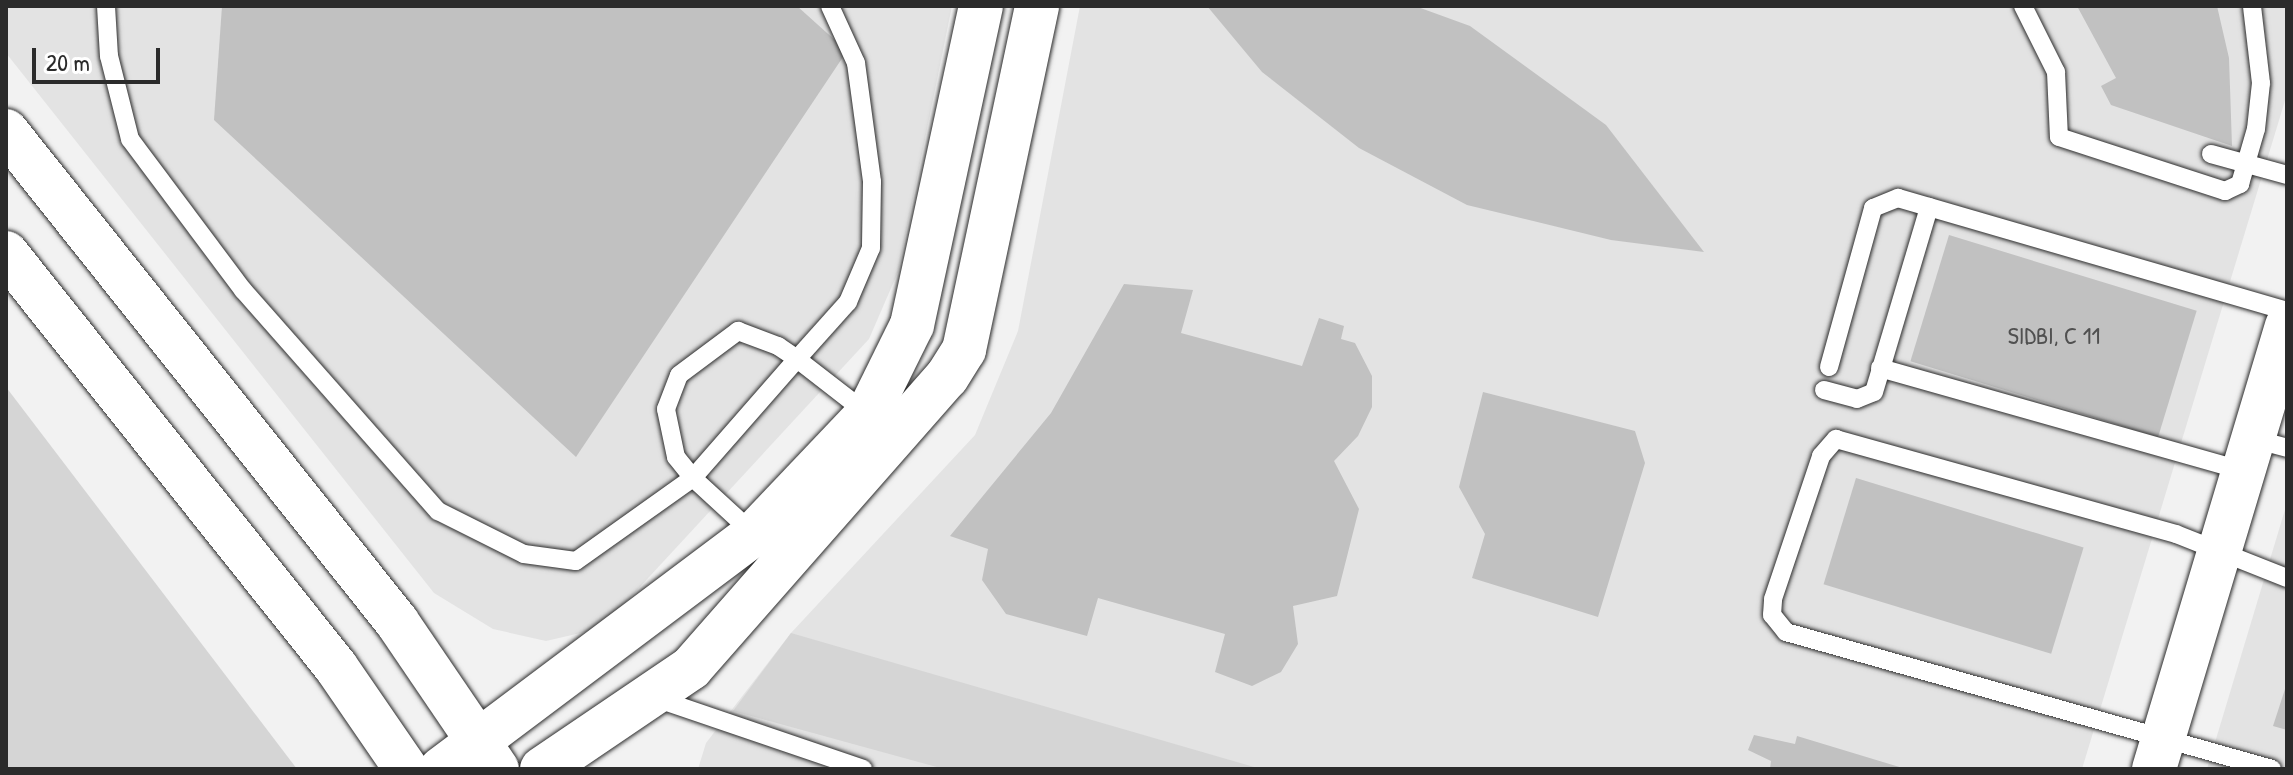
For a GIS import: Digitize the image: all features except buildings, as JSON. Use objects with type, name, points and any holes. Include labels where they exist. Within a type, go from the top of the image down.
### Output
[{"type":"street","points":[[441,769],[488,756],[754,534],[868,414],[912,325],[981,6]]},
{"type":"street","points":[[542,769],[691,668],[964,350],[1037,6]]},
{"type":"street","points":[[6,131],[397,622],[488,756]]},
{"type":"street","points":[[6,253],[336,667],[406,769]]},
{"type":"street","points":[[2159,754],[2220,552],[2261,453],[2287,327]]},
{"type":"lane","points":[[106,6],[109,56],[130,139],[243,290],[438,511],[524,554],[576,561],[693,478],[848,302],[871,248],[872,182],[856,63],[830,6]]},
{"type":"lane","points":[[2023,6],[2056,72],[2059,137],[2225,191],[2240,184],[2247,164],[2261,83],[2252,6]]},
{"type":"lane","points":[[2211,154],[2287,175]]},
{"type":"lane","points":[[1829,367],[1873,208],[1898,198],[2287,311]]},
{"type":"lane","points":[[1824,390],[1857,399],[1874,392],[1929,207]]},
{"type":"lane","points":[[754,534],[693,478],[676,457],[666,409],[679,375],[738,331],[797,359],[868,414]]},
{"type":"lane","points":[[1880,368],[2261,453]]},
{"type":"lane","points":[[2272,769],[2159,754],[1786,632],[1772,615],[1773,599],[1821,456],[1836,439],[2220,552],[2287,578]]},
{"type":"lane","points":[[649,696],[863,769]]},
{"type":"shaded area","points":[[6,6],[952,6],[898,272],[869,339],[602,628],[546,641],[493,629],[434,593],[6,53]]},
{"type":"shaded area","points":[[1080,6],[2287,6],[2287,94],[2082,769],[698,769],[706,743],[791,633],[975,435],[1018,331]]},
{"type":"shaded area","points":[[6,387],[297,769],[6,769]]},
{"type":"shaded area","points":[[2287,503],[2287,769],[2207,769]]},
{"type":"shaded area","points":[[791,633],[1261,769],[944,769],[733,711]]}]
